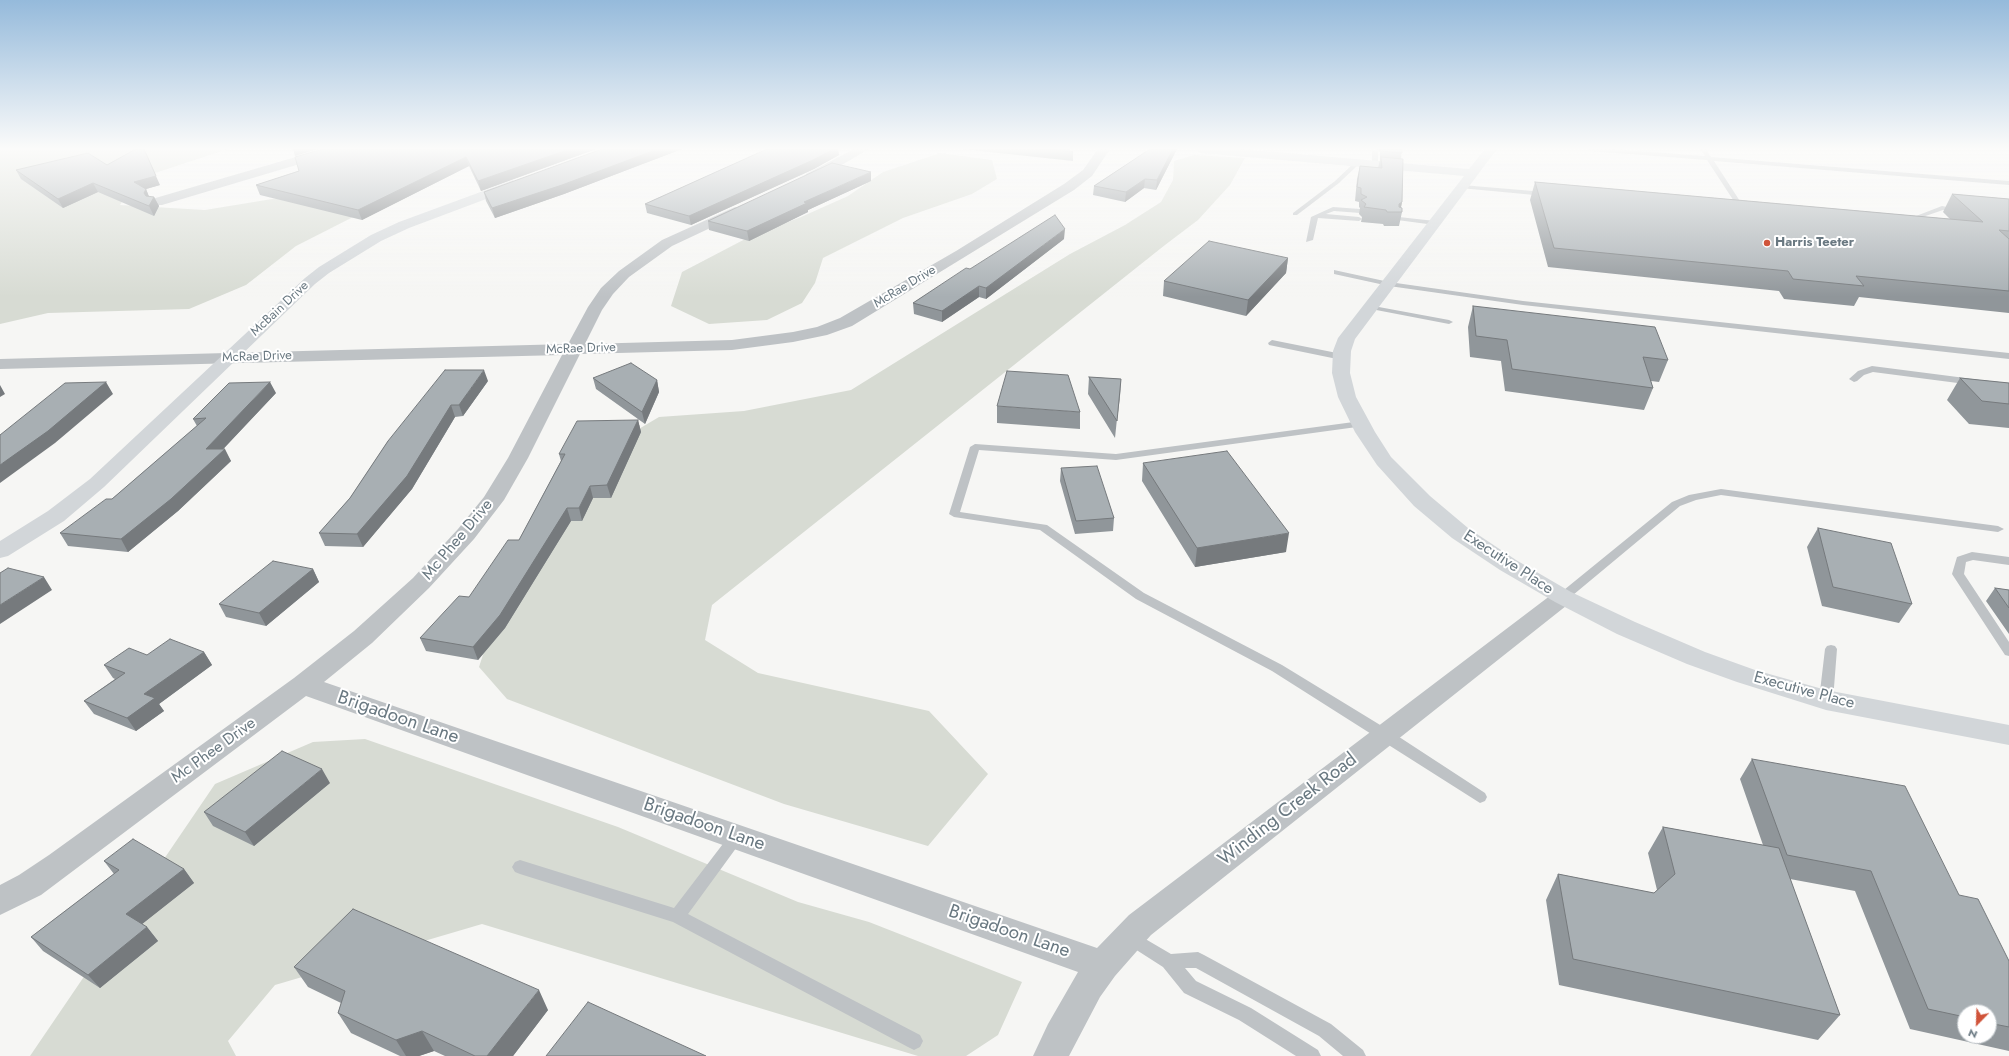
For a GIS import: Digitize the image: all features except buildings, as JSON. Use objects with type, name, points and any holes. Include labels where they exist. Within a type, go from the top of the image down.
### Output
[{"type":"street","points":[[157,202],[170,198]]},
{"type":"street","name":"McBain Drive","points":[[0,551],[56,516],[97,483],[310,281],[349,253],[410,222],[475,198]]},
{"type":"street","name":"McRae Drive","points":[[0,364],[732,345],[793,337],[835,327],[846,322],[1051,198]]},
{"type":"street","name":"Executive Place","points":[[1453,198],[1347,338],[1342,356],[1341,373],[1347,397],[1361,424],[1384,460],[1422,501],[1478,545],[1508,565],[1563,597],[1626,628],[1696,658],[1746,676],[1826,700],[2009,735]]},
{"type":"street","name":"Mc Phee Drive","points":[[0,902],[30,885],[60,864],[303,685],[363,637],[410,594],[466,534],[493,500],[518,458],[594,310],[607,291],[629,270],[667,243],[756,202]]},
{"type":"street","name":"Winding Creek Road","points":[[1051,1056],[1060,1036],[1088,986],[1140,925],[1563,597]]},
{"type":"street","name":"Brigadoon Lane","points":[[303,685],[1104,966]]},
{"type":"lane","points":[[1296,214],[1316,198]]},
{"type":"lane","points":[[1735,198],[1745,213]]},
{"type":"lane","points":[[1898,224],[1942,208],[1962,210]]},
{"type":"lane","points":[[1309,240],[1313,218],[1319,214],[1359,215]]},
{"type":"lane","points":[[1399,219],[1434,224]]},
{"type":"lane","points":[[1337,272],[1389,284],[1523,303],[2009,356]]},
{"type":"lane","points":[[1371,307],[1449,322]]},
{"type":"lane","points":[[1272,343],[1342,356]]},
{"type":"lane","points":[[1854,379],[1861,372],[1872,369],[1986,383]]},
{"type":"lane","points":[[1361,424],[1116,457],[975,447],[954,514],[1043,527],[1140,596],[1277,668],[1385,735],[1480,797]]},
{"type":"lane","points":[[1563,597],[1676,504],[1693,497],[1721,492],[1998,529]]},
{"type":"lane","points":[[2009,561],[1972,556],[1961,560],[1958,574],[2009,652]]},
{"type":"lane","points":[[1826,700],[1831,649]]},
{"type":"lane","points":[[677,916],[736,836]]},
{"type":"lane","points":[[520,868],[677,916],[914,1041]]},
{"type":"lane","points":[[1130,937],[1169,962],[1190,987],[1245,1014],[1312,1056]]},
{"type":"lane","points":[[1169,962],[1198,960],[1325,1030],[1357,1056]]},
{"type":"shaded area","points":[[0,198],[124,198],[120,205],[205,210],[276,198],[390,198],[296,246],[246,285],[189,309],[48,313],[0,324]]},
{"type":"shaded area","points":[[843,198],[960,198],[903,218],[823,258],[815,283],[802,303],[767,320],[709,324],[671,306],[682,272],[749,237],[801,217]]},
{"type":"shaded area","points":[[1163,198],[1218,198],[1198,220],[712,605],[705,640],[758,673],[929,711],[988,774],[928,846],[784,804],[507,699],[479,667],[495,618],[605,449],[659,417],[744,411],[851,390],[1070,254],[1125,225],[1161,202]]},
{"type":"shaded area","points":[[365,739],[618,827],[798,902],[869,922],[1022,982],[998,1035],[966,1056],[918,1056],[482,924],[275,985],[228,1041],[236,1056],[30,1056],[215,784],[313,742]]},
{"type":"place","name":"Harris Teeter","points":[[1767,243]]}]
